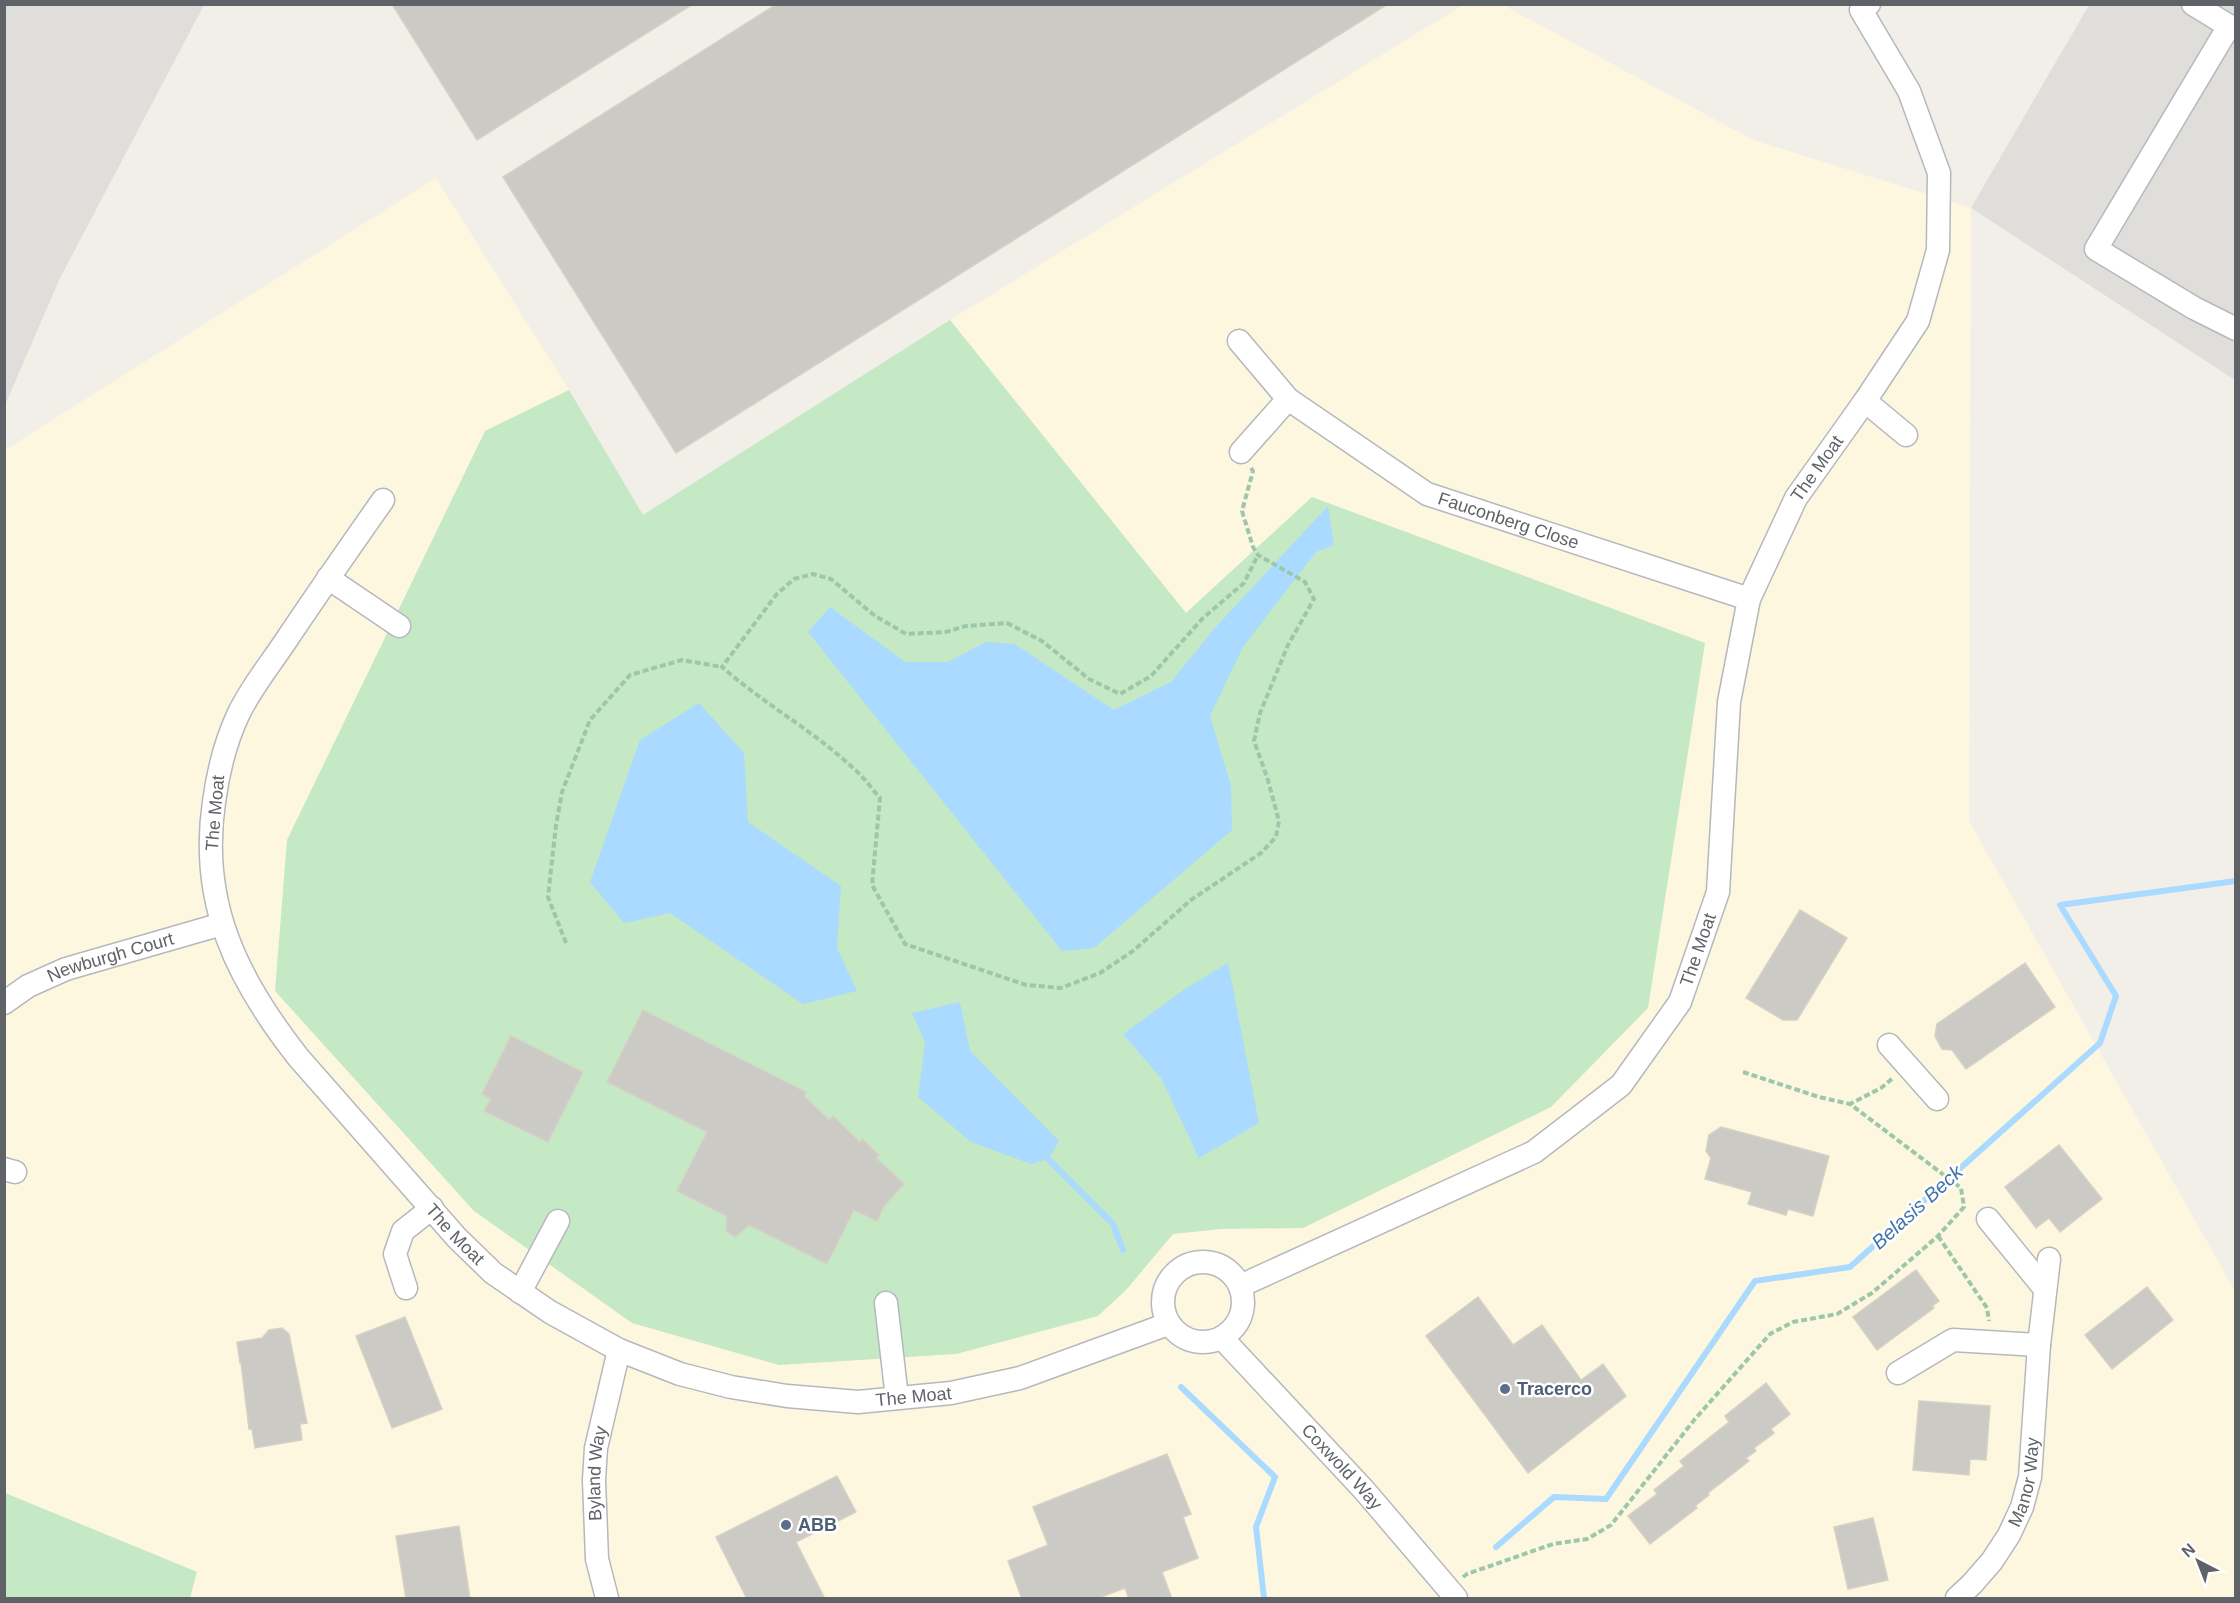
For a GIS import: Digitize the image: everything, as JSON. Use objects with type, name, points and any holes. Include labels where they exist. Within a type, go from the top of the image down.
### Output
[{"type":"street","name":"The Moat","points":[[1240,1286],[1534,1152],[1622,1085],[1680,1002],[1718,892],[1729,702],[1749,599],[1796,498],[1918,321],[1938,250],[1939,173],[1909,91],[1861,10],[1869,4]]},
{"type":"street","points":[[2193,4],[2233,22],[2096,249],[2194,308],[2235,329]]},
{"type":"street","name":"Fauconberg Close","points":[[1239,341],[1288,399],[1427,494],[1749,599]]},
{"type":"street","points":[[1241,452],[1288,399]]},
{"type":"street","points":[[1865,401],[1906,435]]},
{"type":"street","name":"The Moat","points":[[383,500],[238,714],[219,765],[211,835],[212,879],[222,924],[237,963],[275,1028],[457,1238],[493,1273],[520,1292],[550,1312],[619,1350],[680,1374],[730,1387],[787,1396],[858,1402],[951,1393],[1020,1378],[1168,1324]]},
{"type":"street","points":[[328,578],[399,626]]},
{"type":"street","name":"Newburgh Court","points":[[4,1003],[28,986],[66,969],[222,924]]},
{"type":"street","points":[[1889,1044],[1937,1099]]},
{"type":"street","points":[[406,1288],[395,1254],[403,1231],[432,1208]]},
{"type":"street","points":[[1988,1219],[2045,1289]]},
{"type":"street","points":[[520,1292],[558,1221]]},
{"type":"street","name":"Manor Way","points":[[1957,1599],[1992,1561],[2009,1535],[2022,1507],[2030,1477],[2039,1345],[2049,1259]]},
{"type":"street","points":[[1205,1261],[1226,1268],[1240,1286],[1244,1305],[1237,1324],[1222,1338],[1203,1343],[1183,1338],[1168,1324],[1162,1302],[1167,1281],[1184,1266],[1205,1261]]},
{"type":"street","points":[[886,1303],[897,1398]]},
{"type":"street","name":"Coxwold Way","points":[[1222,1338],[1364,1490],[1452,1594]]},
{"type":"street","points":[[1898,1373],[1953,1340],[2039,1345]]},
{"type":"street","name":"Byland Way","points":[[607,1599],[597,1559],[594,1480],[596,1448],[619,1350]]},
{"type":"path","points":[[566,943],[548,897],[562,792],[590,720],[630,675],[682,660],[722,667],[853,768],[880,798],[872,885],[905,944],[1026,986],[1061,988],[1100,973],[1134,951],[1191,900],[1261,854],[1276,837],[1279,821],[1254,741],[1260,713],[1288,645],[1314,599],[1305,582],[1258,555],[1253,547],[1242,511],[1253,471],[1241,452]]},
{"type":"path","points":[[722,667],[776,595],[794,579],[813,574],[831,579],[875,616],[906,634],[946,632],[966,626],[1007,623],[1042,641],[1089,679],[1120,694],[1151,676],[1203,618],[1244,583],[1258,555]]},
{"type":"path","points":[[1850,1104],[1881,1088],[1908,1065]]},
{"type":"path","points":[[1452,1594],[1467,1574],[1553,1544],[1587,1539],[1611,1525],[1695,1419],[1770,1334],[1793,1322],[1837,1314],[1872,1293],[1938,1236],[1964,1207],[1961,1188],[1850,1104],[1819,1097],[1743,1072]]},
{"type":"path","points":[[1938,1236],[1987,1308],[1992,1342]]},
{"type":"shaded area","points":[[5,4],[204,5],[60,278],[5,405]]},
{"type":"shaded area","points":[[1463,5],[1503,5],[1753,140],[1971,208],[1969,821],[2235,1291],[2235,1598],[190,1598],[196,1571],[5,1493],[5,450],[436,178],[569,390],[485,431],[1098,1316],[1126,1290],[1173,1234],[1220,1229],[1312,497],[1186,613],[950,320]]},
{"type":"shaded area","points":[[2089,5],[2235,5],[2235,380],[1971,208]]},
{"type":"green space","points":[[950,320],[1186,613],[1312,497],[1705,643],[1648,1008],[1551,1107],[1303,1228],[1220,1229],[1173,1234],[1126,1290],[1098,1316],[956,1354],[779,1365],[632,1323],[474,1211],[275,991],[287,840],[485,431],[569,390],[643,515]]},
{"type":"green space","points":[[5,1493],[197,1572],[190,1598],[5,1598]]},
{"type":"water","points":[[1328,506],[1334,545],[1316,552],[1243,647],[1210,716],[1231,786],[1232,830],[1094,948],[1062,951],[808,632],[830,607],[905,662],[948,662],[986,642],[1015,644],[1114,710],[1171,682],[1213,630]]},
{"type":"water","points":[[699,703],[744,753],[748,822],[841,886],[837,948],[857,991],[803,1004],[670,913],[624,923],[590,882],[640,740]]},
{"type":"water","points":[[1228,963],[1259,1123],[1199,1158],[1161,1078],[1123,1034],[1185,989]]},
{"type":"water","points":[[960,1002],[970,1051],[1059,1141],[1048,1159],[1031,1164],[971,1142],[918,1097],[925,1042],[912,1013]]},
{"type":"building","points":[[392,4],[693,4],[477,140]]},
{"type":"building","points":[[777,4],[1388,4],[676,453],[503,177]]},
{"type":"building","points":[[1800,910],[1847,938],[1797,1020],[1783,1020],[1746,998]]},
{"type":"building","points":[[2025,963],[2055,1007],[1966,1069],[1952,1050],[1942,1049],[1935,1036],[1937,1024]]},
{"type":"building","points":[[643,1010],[806,1092],[804,1096],[829,1120],[833,1116],[860,1142],[862,1139],[879,1155],[876,1158],[904,1184],[884,1206],[877,1221],[854,1210],[827,1264],[749,1225],[735,1237],[726,1231],[727,1216],[677,1191],[707,1132],[607,1082]]},
{"type":"building","points":[[511,1036],[583,1072],[548,1142],[484,1111],[491,1099],[482,1094]]},
{"type":"building","points":[[1721,1127],[1829,1156],[1813,1216],[1788,1209],[1786,1215],[1748,1204],[1752,1192],[1705,1179],[1711,1158],[1706,1151],[1709,1135]]},
{"type":"building","points":[[2059,1145],[2102,1199],[2060,1232],[2049,1218],[2036,1228],[2005,1187]]},
{"type":"building","points":[[1916,1270],[1939,1301],[1932,1306],[1934,1308],[1877,1350],[1853,1317]]},
{"type":"building","points":[[2147,1287],[2173,1320],[2112,1369],[2085,1335]]},
{"type":"building","name":"Tracerco","points":[[1478,1297],[1513,1345],[1542,1325],[1581,1380],[1603,1364],[1626,1396],[1528,1473],[1426,1336]]},
{"type":"building","points":[[405,1317],[442,1409],[392,1428],[356,1336]]},
{"type":"building","points":[[282,1328],[289,1334],[307,1423],[300,1424],[302,1440],[255,1448],[252,1429],[249,1429],[237,1342],[262,1338],[269,1330]]},
{"type":"building","points":[[1766,1383],[1790,1414],[1771,1429],[1774,1433],[1754,1448],[1756,1451],[1746,1458],[1749,1461],[1708,1493],[1709,1495],[1695,1506],[1697,1508],[1650,1544],[1628,1516],[1657,1494],[1654,1490],[1684,1466],[1680,1461],[1729,1422],[1725,1416]]},
{"type":"building","points":[[1919,1401],[1990,1406],[1986,1460],[1970,1459],[1969,1475],[1913,1470]]},
{"type":"building","points":[[1167,1454],[1191,1514],[1183,1517],[1198,1558],[1162,1572],[1172,1599],[1129,1599],[1125,1588],[1096,1599],[1022,1599],[1008,1561],[1048,1545],[1033,1507]]},
{"type":"building","name":"ABB","points":[[837,1476],[856,1512],[796,1542],[825,1599],[747,1599],[716,1537]]},
{"type":"building","points":[[1873,1518],[1888,1580],[1848,1589],[1834,1527]]},
{"type":"building","points":[[459,1526],[470,1599],[406,1599],[396,1536]]},
{"type":"waterway","name":"Belasis Beck","points":[[1496,1547],[1554,1497],[1606,1499],[1755,1281],[1850,1267],[2100,1043],[2116,996],[2060,905],[2236,881]]},
{"type":"waterway","name":"Belasis Beck","points":[[1048,1159],[1113,1224],[1123,1250]]},
{"type":"waterway","name":"Belasis Beck","points":[[1181,1387],[1275,1477],[1256,1527],[1264,1598]]},
{"type":"place","name":"Tracerco","points":[[1505,1389]]},
{"type":"place","name":"ABB","points":[[786,1525]]}]
